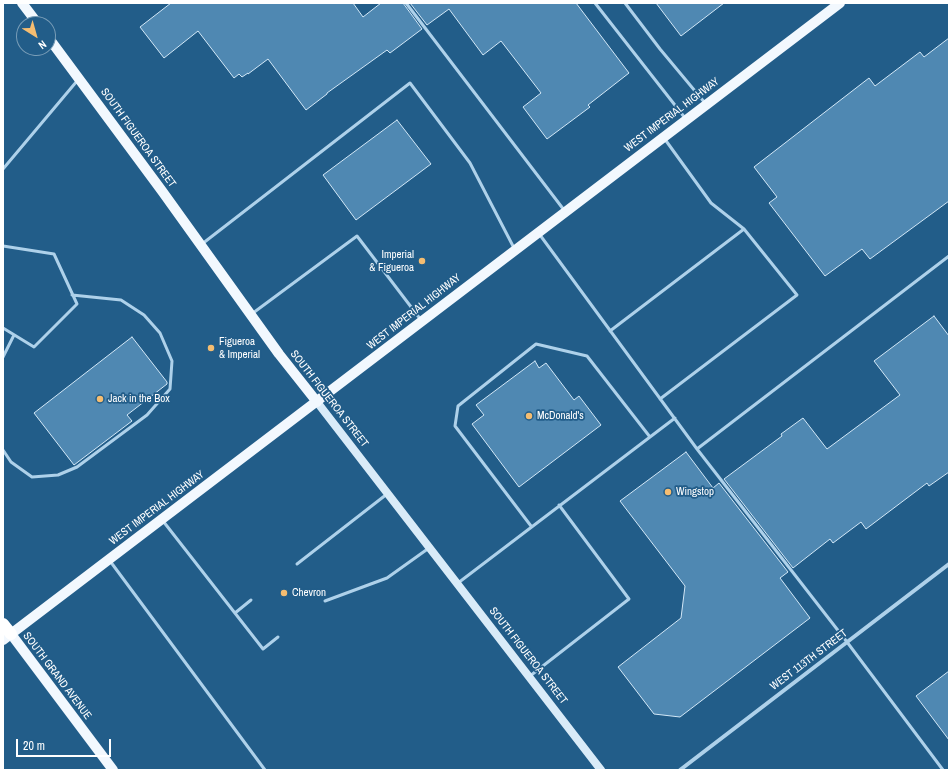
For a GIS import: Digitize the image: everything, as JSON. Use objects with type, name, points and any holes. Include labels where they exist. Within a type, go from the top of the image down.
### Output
[{"type":"highway","points":[[3,624],[7,637]]},
{"type":"main road","points":[[22,3],[32,16]]},
{"type":"main road","name":"WEST IMPERIAL HIGHWAY","points":[[7,637],[840,3]]},
{"type":"main road","name":"SOUTH FIGUEROA STREET","points":[[56,46],[279,354],[601,770]]},
{"type":"main road","name":"SOUTH GRAND AVENUE","points":[[7,637],[113,770]]},
{"type":"street","name":"WEST 113TH STREET","points":[[680,770],[949,564]]},
{"type":"lane","points":[[406,3],[565,211]]},
{"type":"lane","points":[[595,3],[686,120]]},
{"type":"lane","points":[[625,3],[706,105]]},
{"type":"lane","points":[[3,169],[80,78]]},
{"type":"lane","points":[[200,245],[410,83],[470,163],[515,250]]},
{"type":"lane","points":[[660,399],[797,295],[744,229],[711,202],[663,137]]},
{"type":"lane","points":[[610,331],[744,229]]},
{"type":"lane","points":[[538,232],[697,449],[847,642],[943,770]]},
{"type":"lane","points":[[250,315],[357,236],[422,321]]},
{"type":"lane","points":[[3,246],[54,254],[77,304],[34,347],[3,328]]},
{"type":"lane","points":[[697,449],[949,256]]},
{"type":"lane","points":[[3,450],[11,462],[32,477],[58,475],[77,467],[147,415],[170,389],[172,361],[160,334],[144,315],[121,300],[72,295]]},
{"type":"lane","points":[[3,357],[14,335]]},
{"type":"lane","points":[[531,526],[455,426],[458,406],[536,344],[587,356],[650,437]]},
{"type":"lane","points":[[457,584],[531,526],[675,418]]},
{"type":"lane","points":[[297,564],[387,494]]},
{"type":"lane","points":[[529,677],[629,599],[559,505]]},
{"type":"lane","points":[[162,519],[263,649],[278,637]]},
{"type":"lane","points":[[325,601],[387,578],[429,548]]},
{"type":"lane","points":[[109,559],[265,770]]},
{"type":"lane","points":[[235,613],[251,600]]},
{"type":"building","points":[[171,3],[353,3],[363,17],[381,3],[403,3],[422,29],[390,53],[387,50],[306,110],[268,59],[248,74],[242,77],[239,74],[234,78],[198,31],[164,58],[140,27]]},
{"type":"building","points":[[410,3],[576,3],[629,73],[588,105],[590,107],[547,139],[523,107],[541,93],[501,41],[483,55],[449,9],[427,25]]},
{"type":"building","points":[[656,3],[724,3],[681,36]]},
{"type":"building","points":[[949,38],[949,201],[870,259],[862,249],[825,276],[769,203],[777,197],[754,167],[869,78],[875,86],[920,52],[924,57]]},
{"type":"building","points":[[397,120],[431,164],[356,220],[323,175]]},
{"type":"building","points":[[934,316],[949,336],[949,472],[929,486],[927,483],[866,529],[861,522],[833,543],[830,539],[793,568],[724,479],[782,436],[781,434],[803,418],[827,449],[900,395],[874,361]]},
{"type":"building","points":[[132,337],[167,384],[127,415],[132,421],[74,465],[34,413]]},
{"type":"building","points":[[535,361],[539,368],[546,363],[574,400],[579,396],[601,425],[519,487],[472,424],[484,415],[476,405]]},
{"type":"building","points":[[686,452],[713,488],[719,483],[788,572],[780,578],[810,618],[680,717],[654,714],[618,667],[681,618],[685,586],[620,501]]},
{"type":"building","points":[[949,671],[949,740],[916,696]]},
{"type":"place","name":"Imperial & Figueroa","points":[[422,261]]},
{"type":"place","name":"Figueroa & Imperial","points":[[211,348]]},
{"type":"place","name":"Jack in the Box","points":[[100,399]]},
{"type":"place","name":"McDonald's","points":[[529,416]]},
{"type":"place","name":"Wingstop","points":[[668,492]]},
{"type":"place","name":"Chevron","points":[[284,593]]}]
